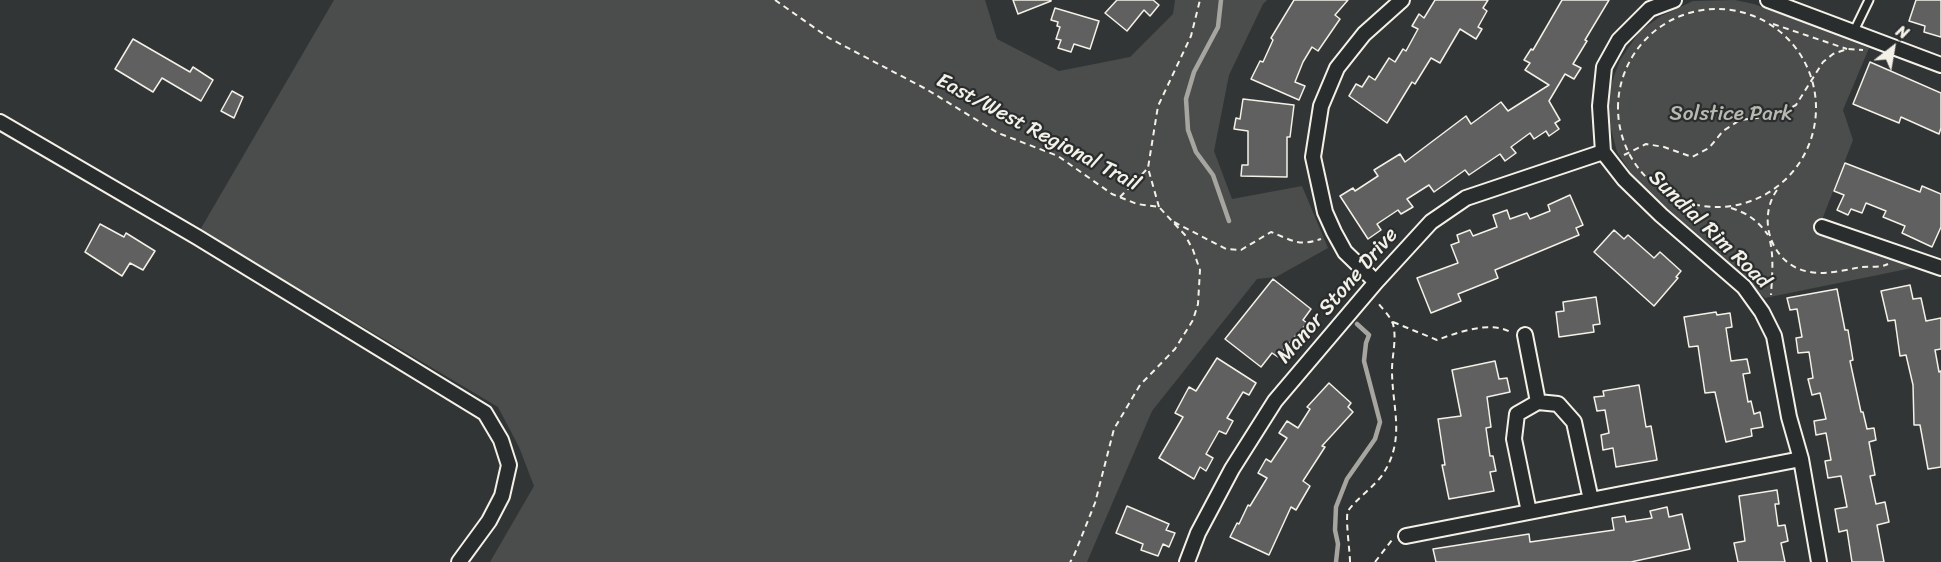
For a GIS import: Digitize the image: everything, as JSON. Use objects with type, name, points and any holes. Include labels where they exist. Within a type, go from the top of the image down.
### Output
[{"type":"street","points":[[1377,282],[1345,252],[1334,232],[1325,212],[1313,157],[1321,106],[1337,68],[1364,34],[1402,0]]},
{"type":"street","points":[[1607,157],[1600,106],[1605,67],[1619,40],[1650,9],[1674,0]]},
{"type":"street","points":[[1768,0],[1941,65]]},
{"type":"street","points":[[0,122],[197,237],[485,413],[501,440],[509,465],[502,496],[489,521],[459,562]]},
{"type":"street","name":"Manor Stone Drive","points":[[1187,562],[1198,533],[1232,469],[1275,400],[1431,222],[1466,198],[1607,157]]},
{"type":"street","name":"Sundial Rim Road","points":[[1607,157],[1661,216],[1744,287],[1762,312],[1774,336],[1801,459],[1819,562]]},
{"type":"street","points":[[1822,227],[1941,268]]},
{"type":"street","points":[[1525,335],[1538,402]]},
{"type":"street","points":[[1529,512],[1514,439],[1517,414],[1538,402],[1558,404],[1574,422],[1591,500]]},
{"type":"street","points":[[1406,536],[1801,459]]},
{"type":"lane","points":[[1853,33],[1869,0]]},
{"type":"path","name":"East/West Regional Trail","points":[[775,0],[829,38],[926,89],[998,133],[1058,156],[1112,194],[1137,204],[1160,207],[1185,236],[1193,250],[1200,270],[1198,304],[1193,320],[1175,349],[1140,385],[1113,429],[1095,503],[1070,562]]},
{"type":"path","points":[[1160,207],[1148,168],[1158,106],[1191,36],[1200,0]]},
{"type":"path","points":[[1779,187],[1751,202],[1720,208],[1689,204],[1661,190],[1638,169],[1622,138],[1617,104],[1624,70],[1643,40],[1671,19],[1704,9],[1738,10],[1847,49],[1862,51],[1868,39]]},
{"type":"path","points":[[1771,23],[1797,47],[1809,73],[1818,105],[1814,136],[1800,165],[1770,200],[1766,218],[1773,255],[1770,273],[1771,295]]},
{"type":"path","points":[[1607,157],[1628,152],[1646,144],[1664,147],[1692,157],[1709,148],[1723,131],[1740,120],[1775,116],[1791,108],[1802,98],[1823,62],[1833,54],[1847,49]]},
{"type":"path","points":[[1120,197],[1148,168]]},
{"type":"path","points":[[1728,207],[1742,211],[1759,222],[1781,257],[1795,267],[1810,272],[1826,273],[1869,266],[1882,267],[1888,265],[1895,252]]},
{"type":"path","points":[[1171,221],[1226,249],[1241,250],[1271,232],[1289,241],[1305,244],[1320,240],[1334,232]]},
{"type":"path","points":[[1350,562],[1348,512],[1383,474],[1394,446],[1397,427],[1392,372],[1394,337],[1392,322],[1374,298],[1377,282]]},
{"type":"path","points":[[1392,322],[1437,340],[1462,331],[1502,327],[1520,338],[1525,335]]},
{"type":"path","points":[[1375,562],[1390,542],[1406,536]]},
{"type":"green space","points":[[334,0],[985,0],[997,39],[1059,71],[1130,57],[1173,14],[1175,0],[1267,0],[1229,75],[1214,151],[1232,199],[1302,186],[1328,248],[1276,277],[1257,279],[1152,411],[1087,562],[490,562],[534,486],[519,447],[498,407],[200,230]]},
{"type":"green space","name":"Solstice Park","points":[[1735,0],[1754,4],[1869,48],[1843,110],[1853,140],[1818,230],[1922,266],[1765,298],[1635,179],[1617,152],[1609,122],[1609,90],[1620,60],[1640,31],[1661,16],[1693,1]]},
{"type":"building","points":[[1013,0],[1051,0],[1051,1],[1018,14]]},
{"type":"building","points":[[1117,0],[1153,0],[1159,5],[1150,16],[1144,10],[1127,31],[1105,13]]},
{"type":"building","points":[[1294,0],[1348,0],[1335,15],[1340,19],[1318,51],[1312,47],[1303,62],[1295,82],[1305,86],[1299,100],[1251,79],[1260,61],[1263,62],[1273,40],[1271,38]]},
{"type":"building","points":[[1435,0],[1488,0],[1483,8],[1487,11],[1478,27],[1482,29],[1476,39],[1460,29],[1440,63],[1431,58],[1415,84],[1412,82],[1387,123],[1349,96],[1356,84],[1362,87],[1369,76],[1375,80],[1389,58],[1395,62],[1403,49],[1406,51],[1418,29],[1412,26],[1419,14],[1424,18]]},
{"type":"building","points":[[1562,0],[1609,0],[1573,64],[1581,68],[1574,79],[1565,74],[1549,101],[1560,120],[1555,123],[1559,129],[1549,136],[1546,131],[1534,139],[1530,133],[1511,147],[1516,153],[1505,161],[1500,154],[1469,175],[1465,170],[1434,192],[1429,185],[1407,199],[1413,207],[1401,214],[1398,210],[1377,224],[1381,230],[1368,239],[1340,196],[1353,188],[1355,191],[1378,176],[1374,170],[1400,154],[1405,162],[1466,116],[1471,124],[1501,102],[1508,111],[1549,85],[1525,70],[1530,63],[1524,60],[1531,49],[1533,50]]},
{"type":"building","points":[[1916,0],[1941,0],[1941,37],[1924,32],[1925,26],[1909,21]]},
{"type":"building","points":[[1055,8],[1099,21],[1090,49],[1074,44],[1071,52],[1058,48],[1061,40],[1056,39],[1060,27],[1057,26],[1058,22],[1051,20]]},
{"type":"building","points":[[133,39],[190,72],[193,67],[213,80],[201,101],[162,78],[153,92],[115,69]]},
{"type":"building","points":[[1870,62],[1941,93],[1939,134],[1901,117],[1899,123],[1853,104]]},
{"type":"building","points":[[232,91],[243,97],[234,118],[221,111]]},
{"type":"building","points":[[1243,99],[1294,105],[1290,137],[1287,137],[1287,177],[1241,176],[1242,165],[1248,165],[1248,131],[1234,129],[1236,118],[1240,119]]},
{"type":"building","points":[[1845,163],[1920,192],[1922,186],[1941,194],[1941,227],[1932,247],[1902,233],[1905,226],[1883,217],[1886,211],[1866,203],[1862,213],[1851,209],[1848,215],[1837,210],[1844,195],[1834,191]]},
{"type":"building","points":[[1570,195],[1583,225],[1576,228],[1579,235],[1495,270],[1498,278],[1458,294],[1461,301],[1431,313],[1417,278],[1458,263],[1451,245],[1459,242],[1457,235],[1470,230],[1473,236],[1497,227],[1493,215],[1507,210],[1510,219],[1527,213],[1530,219],[1550,211],[1548,205]]},
{"type":"building","points":[[100,224],[124,237],[126,233],[155,251],[143,270],[130,263],[122,276],[85,252]]},
{"type":"building","points":[[1614,230],[1624,239],[1628,235],[1654,258],[1660,252],[1681,271],[1676,277],[1678,278],[1654,306],[1594,252]]},
{"type":"building","points":[[1273,279],[1311,309],[1303,320],[1307,323],[1298,335],[1278,357],[1272,353],[1261,367],[1225,339]]},
{"type":"building","points":[[1910,285],[1913,299],[1921,298],[1926,321],[1941,318],[1941,349],[1935,350],[1939,372],[1941,371],[1941,467],[1928,469],[1920,425],[1914,425],[1913,385],[1906,355],[1900,356],[1895,320],[1888,321],[1881,291]]},
{"type":"building","points":[[1837,289],[1845,330],[1848,330],[1853,360],[1850,361],[1861,412],[1863,412],[1867,429],[1874,428],[1876,440],[1869,442],[1875,475],[1870,476],[1876,504],[1885,502],[1889,522],[1877,525],[1884,562],[1852,562],[1847,530],[1839,532],[1835,509],[1847,507],[1841,476],[1828,478],[1825,461],[1831,460],[1826,433],[1816,435],[1814,421],[1826,419],[1820,393],[1812,395],[1808,379],[1813,378],[1809,352],[1798,353],[1796,338],[1802,337],[1797,309],[1790,310],[1787,298]]},
{"type":"building","points":[[1596,297],[1600,324],[1593,325],[1594,332],[1559,337],[1556,312],[1564,311],[1563,302]]},
{"type":"building","points":[[1716,312],[1717,315],[1730,313],[1732,327],[1726,328],[1731,361],[1747,359],[1750,373],[1743,374],[1748,402],[1751,401],[1754,414],[1760,412],[1763,427],[1751,429],[1752,436],[1726,442],[1715,392],[1705,393],[1698,346],[1689,347],[1684,317]]},
{"type":"building","points":[[1217,358],[1256,383],[1249,395],[1243,392],[1227,418],[1233,421],[1226,434],[1219,431],[1206,454],[1213,458],[1206,471],[1200,467],[1194,479],[1159,458],[1183,417],[1175,413],[1189,387],[1196,391]]},
{"type":"building","points":[[1495,361],[1499,379],[1507,378],[1510,392],[1487,397],[1491,427],[1486,428],[1490,456],[1493,456],[1496,471],[1490,472],[1494,491],[1449,499],[1442,465],[1445,465],[1438,419],[1461,416],[1452,370]]},
{"type":"building","points":[[1329,383],[1351,403],[1348,407],[1353,412],[1322,446],[1325,447],[1303,481],[1310,486],[1296,510],[1291,507],[1269,555],[1230,537],[1267,478],[1258,473],[1266,459],[1271,462],[1287,438],[1279,433],[1287,421],[1298,428],[1310,409],[1307,407]]},
{"type":"building","points":[[1639,385],[1646,427],[1651,426],[1657,460],[1616,467],[1613,448],[1603,450],[1601,435],[1609,433],[1605,410],[1597,411],[1594,397],[1604,396],[1603,391]]},
{"type":"building","points":[[1777,490],[1779,504],[1775,504],[1778,526],[1785,525],[1788,541],[1781,543],[1785,562],[1738,562],[1734,543],[1745,541],[1739,496]]},
{"type":"building","points":[[1127,506],[1169,524],[1166,530],[1175,533],[1169,547],[1163,544],[1158,556],[1141,550],[1143,544],[1116,533]]},
{"type":"building","points":[[1667,507],[1669,517],[1682,514],[1690,549],[1631,562],[1436,562],[1433,549],[1529,534],[1530,542],[1614,530],[1612,518],[1625,516],[1626,522],[1652,518],[1650,511]]},
{"type":"waterway","points":[[1221,0],[1218,27],[1194,72],[1186,99],[1188,130],[1196,152],[1213,175],[1229,221]]},
{"type":"waterway","points":[[1336,562],[1338,544],[1335,530],[1336,507],[1347,479],[1375,439],[1380,422],[1364,361],[1369,335],[1357,324]]}]
